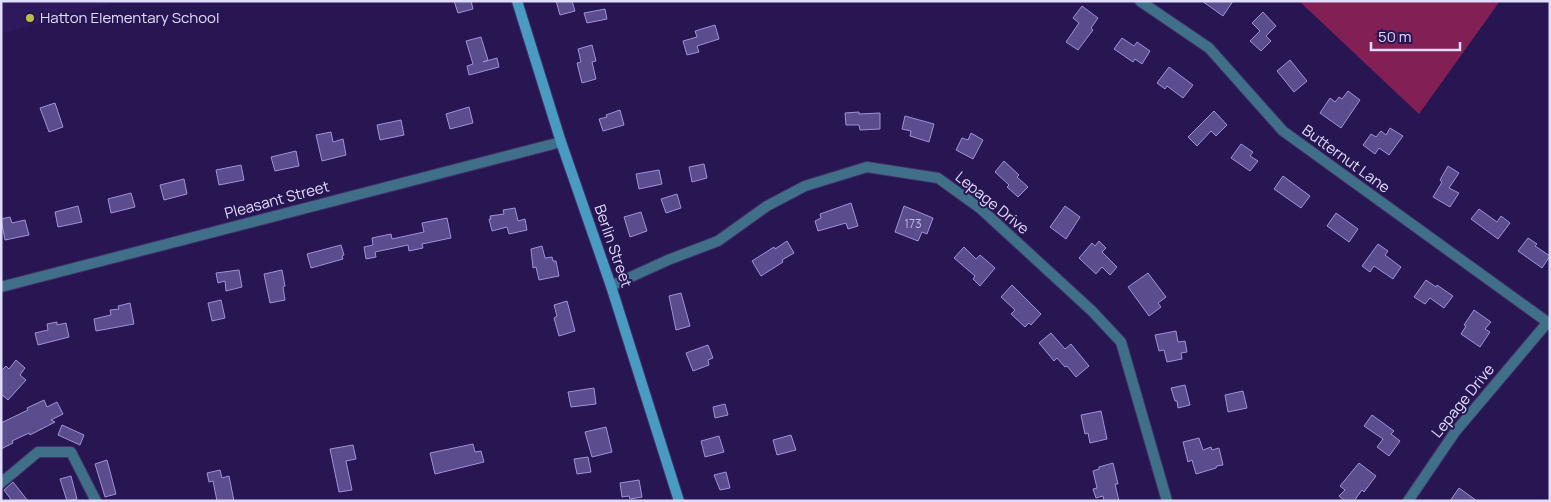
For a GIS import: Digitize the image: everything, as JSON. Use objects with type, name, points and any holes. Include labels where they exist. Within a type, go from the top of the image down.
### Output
[{"type":"main road","name":"Berlin Street","points":[[517,1],[561,142],[611,286],[679,501]]},
{"type":"street","name":"Butternut Lane","points":[[1140,1],[1209,48],[1283,131],[1548,324]]},
{"type":"street","name":"Pleasant Street","points":[[1,287],[561,142]]},
{"type":"street","name":"Lepage Drive","points":[[611,286],[668,260],[718,241],[767,206],[805,186],[866,167],[938,178],[980,209],[1092,311],[1121,342],[1167,501]]},
{"type":"street","name":"Lepage Drive","points":[[1408,501],[1455,432],[1548,324]]},
{"type":"street","points":[[1,483],[38,452],[71,452],[96,501]]},
{"type":"shaded area","name":"Hatton Elementary School","points":[[1,1],[118,1],[1,34]]},
{"type":"shaded area","points":[[1299,1],[1500,1],[1419,114]]},
{"type":"building","points":[[454,1],[471,1],[473,9],[458,13]]},
{"type":"building","points":[[556,1],[572,1],[575,11],[560,15]]},
{"type":"building","points":[[1202,1],[1233,1],[1223,16]]},
{"type":"building","points":[[1082,6],[1098,18],[1091,28],[1093,30],[1078,50],[1066,42],[1079,23],[1073,18]]},
{"type":"building","points":[[605,9],[607,19],[587,23],[584,13]]},
{"type":"building","points":[[1263,12],[1276,26],[1266,36],[1271,41],[1261,51],[1250,41],[1260,31],[1252,23]]},
{"type":"building","points":[[715,25],[719,39],[697,46],[699,52],[687,55],[683,41],[697,37],[695,31]]},
{"type":"building","points":[[481,37],[488,60],[483,62],[497,58],[499,67],[469,75],[467,66],[473,64],[466,41]]},
{"type":"building","points":[[1122,38],[1134,46],[1137,42],[1150,51],[1142,64],[1135,59],[1133,62],[1114,49]]},
{"type":"building","points":[[592,45],[596,61],[592,62],[596,79],[582,83],[577,63],[581,62],[578,49]]},
{"type":"building","points":[[1290,60],[1307,81],[1294,92],[1277,71]]},
{"type":"building","points":[[1169,67],[1193,85],[1183,98],[1167,86],[1165,89],[1157,83]]},
{"type":"building","points":[[1348,91],[1360,100],[1341,128],[1320,113],[1330,98],[1335,102],[1339,97],[1342,99]]},
{"type":"building","points":[[55,103],[63,127],[49,132],[40,108]]},
{"type":"building","points":[[469,107],[473,123],[450,129],[446,114]]},
{"type":"building","points":[[620,110],[624,125],[603,131],[599,119]]},
{"type":"building","points":[[1214,111],[1227,125],[1216,136],[1211,131],[1197,146],[1188,137]]},
{"type":"building","points":[[859,112],[859,114],[880,113],[880,129],[860,130],[859,125],[846,125],[845,113]]},
{"type":"building","points":[[905,116],[934,124],[929,142],[910,136],[911,131],[902,129]]},
{"type":"building","points":[[401,120],[404,135],[380,140],[377,125]]},
{"type":"building","points":[[1390,128],[1403,136],[1389,155],[1379,148],[1375,154],[1363,145],[1371,134],[1376,137],[1381,131],[1386,135]]},
{"type":"building","points":[[331,132],[333,142],[343,139],[346,155],[322,161],[316,135]]},
{"type":"building","points":[[971,133],[983,140],[973,159],[956,150],[962,138],[968,140]]},
{"type":"building","points":[[1241,144],[1253,152],[1250,156],[1258,161],[1250,171],[1231,158]]},
{"type":"building","points":[[296,151],[299,166],[275,171],[271,157]]},
{"type":"building","points":[[1004,161],[1019,175],[1017,177],[1028,187],[1018,197],[1007,187],[1009,185],[995,172]]},
{"type":"building","points":[[704,164],[707,178],[692,182],[689,167]]},
{"type":"building","points":[[241,165],[244,180],[219,185],[216,170]]},
{"type":"building","points":[[1448,166],[1459,173],[1449,188],[1459,193],[1450,207],[1433,197],[1442,182],[1440,180]]},
{"type":"building","points":[[659,170],[662,184],[639,189],[636,174]]},
{"type":"building","points":[[1283,176],[1310,196],[1301,208],[1274,189]]},
{"type":"building","points":[[184,179],[187,194],[164,200],[160,185]]},
{"type":"building","points":[[131,193],[135,207],[111,213],[108,199]]},
{"type":"building","points":[[677,194],[681,208],[666,213],[661,199]]},
{"type":"building","points":[[851,203],[858,226],[848,229],[846,223],[818,231],[815,221],[821,218],[820,214]]},
{"type":"building","points":[[78,206],[82,222],[58,227],[55,212]]},
{"type":"building","points":[[904,206],[933,218],[927,234],[922,232],[918,241],[895,232]]},
{"type":"building","points":[[1065,206],[1080,217],[1066,239],[1050,227]]},
{"type":"building","points":[[515,208],[518,221],[525,219],[527,230],[509,234],[507,227],[492,231],[490,216],[504,214],[503,210]]},
{"type":"building","points":[[1479,209],[1497,222],[1501,216],[1510,223],[1498,239],[1471,219]]},
{"type":"building","points":[[641,212],[647,231],[630,237],[624,217]]},
{"type":"building","points":[[1336,213],[1358,229],[1349,242],[1327,226]]},
{"type":"building","points":[[10,217],[12,223],[25,220],[29,235],[5,240],[1,219]]},
{"type":"building","points":[[447,218],[451,238],[422,244],[423,248],[409,251],[408,245],[375,252],[376,257],[366,259],[364,247],[373,245],[372,238],[391,234],[392,239],[424,232],[422,223]]},
{"type":"building","points":[[1528,238],[1537,244],[1535,246],[1550,256],[1542,268],[1518,251]]},
{"type":"building","points":[[787,241],[794,253],[761,276],[752,261]]},
{"type":"building","points":[[1099,241],[1106,248],[1102,252],[1117,267],[1110,275],[1102,267],[1096,274],[1079,258],[1092,243],[1095,246]]},
{"type":"building","points":[[1378,244],[1388,251],[1385,255],[1401,267],[1393,279],[1374,266],[1370,272],[1362,266]]},
{"type":"building","points":[[341,245],[344,255],[342,256],[343,259],[311,268],[307,254]]},
{"type":"building","points":[[542,246],[545,258],[552,257],[553,261],[556,261],[559,276],[539,280],[536,267],[533,268],[531,249]]},
{"type":"building","points":[[964,247],[976,259],[980,255],[995,268],[980,286],[973,279],[975,276],[954,258]]},
{"type":"building","points":[[239,270],[242,287],[226,291],[225,281],[218,283],[216,273]]},
{"type":"building","points":[[282,270],[285,300],[270,303],[264,274]]},
{"type":"building","points":[[1148,273],[1166,297],[1158,303],[1161,307],[1149,316],[1128,287]]},
{"type":"building","points":[[1426,280],[1453,296],[1444,308],[1430,298],[1425,304],[1414,297]]},
{"type":"building","points":[[1012,285],[1041,314],[1031,325],[1029,323],[1025,327],[1011,314],[1015,310],[1001,297]]},
{"type":"building","points":[[681,293],[690,326],[676,330],[669,296]]},
{"type":"building","points":[[221,300],[225,318],[212,321],[208,303]]},
{"type":"building","points":[[567,301],[575,331],[559,336],[554,318],[557,316],[554,305]]},
{"type":"building","points":[[130,303],[134,324],[96,331],[94,319],[111,315],[110,310],[119,309],[118,306]]},
{"type":"building","points":[[1474,310],[1491,322],[1485,329],[1490,332],[1480,347],[1461,334],[1466,326],[1464,325]]},
{"type":"building","points":[[57,322],[57,325],[66,323],[69,337],[38,345],[35,333],[48,330],[47,324]]},
{"type":"building","points":[[1176,331],[1178,342],[1185,341],[1187,352],[1181,353],[1182,359],[1167,362],[1164,350],[1159,351],[1155,335]]},
{"type":"building","points":[[1051,333],[1065,349],[1071,344],[1089,366],[1076,377],[1057,358],[1054,361],[1039,343]]},
{"type":"building","points":[[708,345],[713,358],[708,360],[709,365],[693,371],[686,353]]},
{"type":"building","points":[[16,360],[25,368],[20,375],[26,380],[8,400],[1,394],[1,371],[6,366],[9,369]]},
{"type":"building","points":[[1185,385],[1190,405],[1178,408],[1171,388]]},
{"type":"building","points":[[594,388],[596,404],[571,407],[568,392]]},
{"type":"building","points":[[1243,391],[1247,408],[1228,412],[1225,395]]},
{"type":"building","points":[[44,400],[47,407],[57,402],[63,414],[51,420],[55,422],[30,435],[29,433],[12,441],[13,443],[1,449],[1,423]]},
{"type":"building","points":[[725,404],[728,415],[715,418],[713,407]]},
{"type":"building","points":[[1101,411],[1107,439],[1090,443],[1088,433],[1085,434],[1081,415]]},
{"type":"building","points":[[1372,415],[1394,431],[1391,434],[1400,441],[1389,456],[1377,447],[1383,439],[1364,426]]},
{"type":"building","points":[[62,425],[84,435],[80,445],[58,435]]},
{"type":"building","points":[[606,427],[612,452],[592,457],[585,432]]},
{"type":"building","points":[[791,435],[796,450],[777,455],[773,440]]},
{"type":"building","points":[[719,436],[724,452],[705,457],[701,441]]},
{"type":"building","points":[[1199,438],[1203,450],[1211,447],[1212,450],[1219,448],[1223,465],[1196,474],[1192,460],[1188,462],[1183,442]]},
{"type":"building","points":[[473,444],[475,452],[481,451],[484,462],[435,474],[430,453]]},
{"type":"building","points":[[353,445],[356,459],[346,461],[352,490],[339,492],[330,449]]},
{"type":"building","points":[[588,457],[591,472],[577,474],[574,459]]},
{"type":"building","points":[[107,460],[116,494],[105,497],[95,464]]},
{"type":"building","points":[[1113,463],[1118,484],[1115,484],[1119,501],[1104,501],[1103,496],[1096,498],[1093,489],[1097,488],[1093,471]]},
{"type":"building","points":[[1359,463],[1376,476],[1364,492],[1362,490],[1354,501],[1345,501],[1339,496],[1345,490],[1340,486]]},
{"type":"building","points":[[220,470],[222,478],[229,476],[234,501],[217,501],[213,481],[209,482],[207,473]]},
{"type":"building","points":[[726,472],[730,488],[720,490],[714,475]]},
{"type":"building","points":[[71,476],[77,499],[67,501],[60,479]]},
{"type":"building","points":[[639,480],[642,497],[630,499],[629,496],[622,497],[620,483]]},
{"type":"building","points":[[13,482],[28,501],[12,501],[4,490]]},
{"type":"building","points":[[1459,488],[1477,501],[1450,501]]},
{"type":"place","name":"Hatton Elementary School","points":[[30,18]]}]
